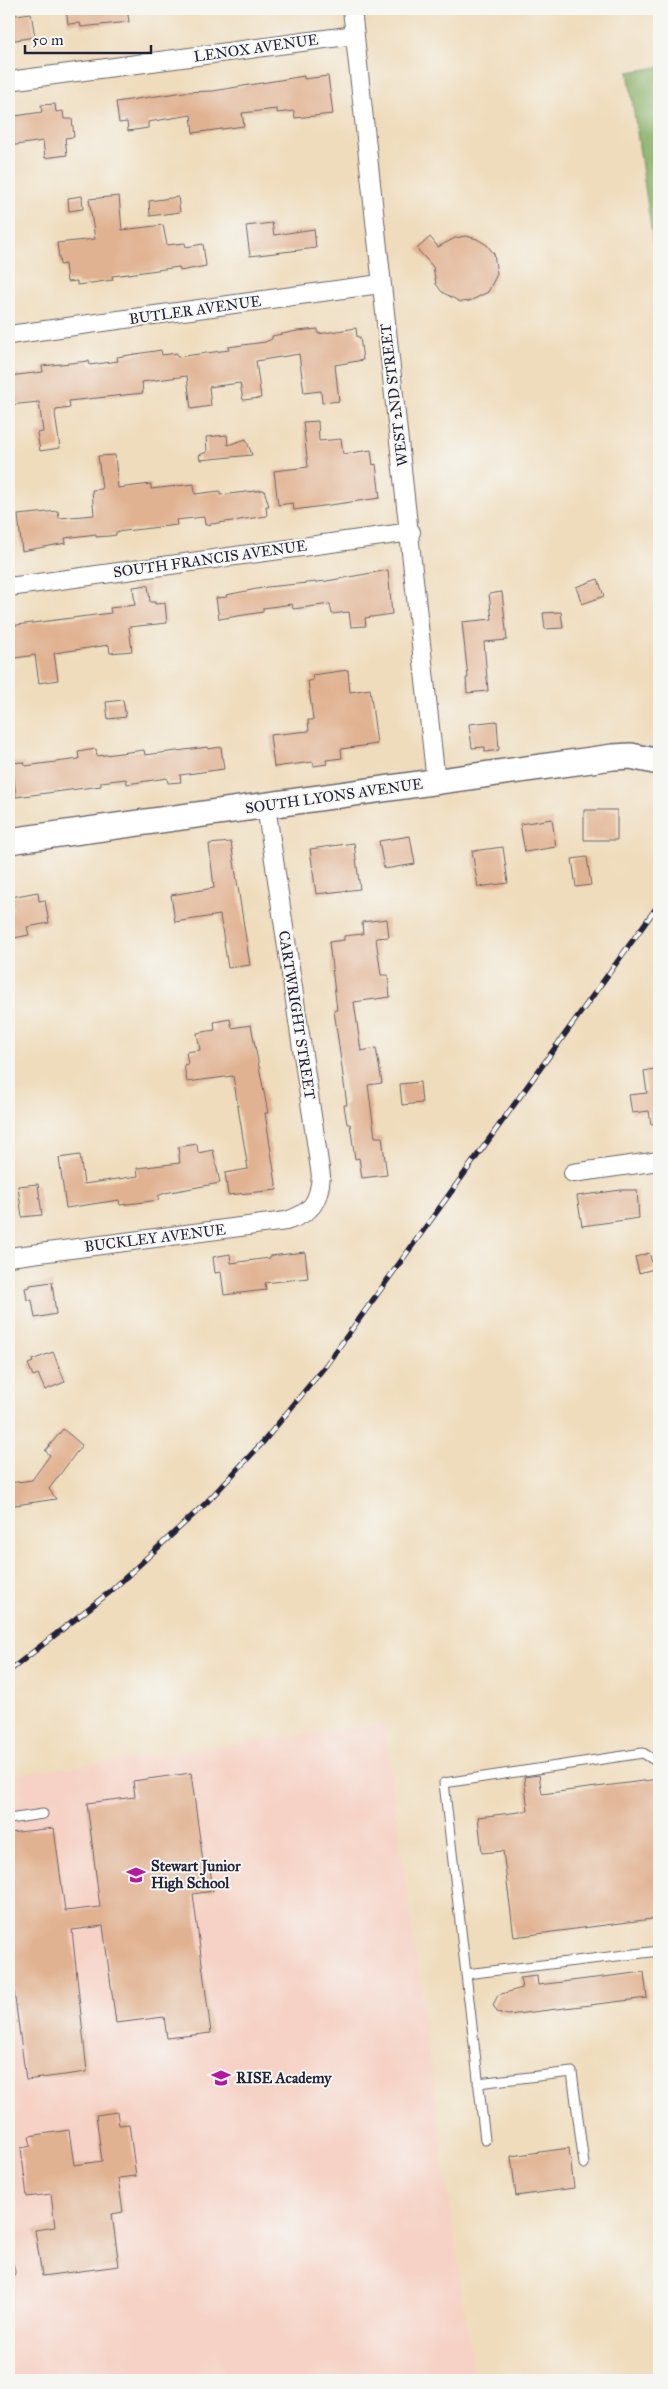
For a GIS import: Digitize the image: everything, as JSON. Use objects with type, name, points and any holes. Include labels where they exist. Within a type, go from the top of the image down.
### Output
[{"type":"street","name":"WEST 2ND STREET","points":[[352,9],[380,284],[411,532],[436,782]]},
{"type":"street","name":"LENOX AVENUE","points":[[9,81],[355,35]]},
{"type":"street","name":"BUTLER AVENUE","points":[[9,335],[380,284]]},
{"type":"street","name":"SOUTH FRANCIS AVENUE","points":[[9,586],[411,532]]},
{"type":"street","name":"SOUTH LYONS AVENUE","points":[[9,841],[613,757],[630,756],[659,762]]},
{"type":"street","name":"CARTWRIGHT STREET","points":[[266,806],[322,1176],[320,1192],[313,1206],[300,1217]]},
{"type":"street","points":[[573,1173],[659,1161]]},
{"type":"street","name":"BUCKLEY AVENUE","points":[[9,1257],[286,1221],[300,1217]]},
{"type":"lane","points":[[485,2140],[444,1783],[642,1753],[659,1763]]},
{"type":"lane","points":[[9,1819],[43,1814]]},
{"type":"lane","points":[[466,1974],[659,1952]]},
{"type":"lane","points":[[478,2083],[572,2072],[584,2164]]},
{"type":"shaded area","name":"RISE Academy","points":[[384,1724],[474,2380],[9,2380],[9,1775]]},
{"type":"green space","points":[[659,67],[659,283],[628,72]]},
{"type":"building","points":[[66,9],[127,9],[129,22],[81,27],[80,23],[68,24]]},
{"type":"building","points":[[31,13],[35,37],[9,41],[9,16]]},
{"type":"building","points":[[304,76],[304,79],[328,76],[333,114],[295,118],[294,111],[277,113],[277,109],[242,113],[244,126],[193,133],[191,115],[148,122],[148,128],[128,131],[127,122],[119,123],[116,102],[184,92],[213,91]]},
{"type":"building","points":[[55,104],[56,112],[63,111],[64,119],[72,119],[74,137],[65,138],[67,155],[45,158],[43,141],[9,146],[9,117],[42,112],[41,105]]},
{"type":"building","points":[[82,196],[83,209],[69,211],[68,198]]},
{"type":"building","points":[[119,196],[122,230],[163,225],[167,245],[185,243],[186,247],[203,244],[206,266],[180,271],[179,267],[112,276],[113,280],[77,285],[77,281],[67,282],[65,264],[60,265],[57,243],[95,239],[89,199]]},
{"type":"building","points":[[178,197],[180,212],[150,216],[149,201]]},
{"type":"building","points":[[272,223],[274,235],[314,229],[316,248],[250,256],[246,226]]},
{"type":"building","points":[[466,236],[477,239],[487,245],[494,254],[497,274],[488,292],[470,301],[460,302],[442,292],[436,284],[433,267],[417,249],[430,237],[438,247],[455,238]]},
{"type":"building","points":[[356,328],[357,337],[360,337],[363,360],[335,365],[339,401],[322,403],[321,391],[304,393],[299,354],[256,361],[261,398],[243,400],[240,383],[209,387],[211,406],[191,409],[187,376],[142,382],[143,393],[69,401],[70,408],[56,410],[55,414],[60,448],[40,451],[37,433],[43,432],[39,402],[9,405],[9,376],[43,372],[42,366],[89,361],[90,365],[118,361],[117,357],[161,350],[162,355],[177,353],[177,357],[229,350],[228,347],[265,342],[272,339],[272,336],[297,331],[318,329],[318,334]]},
{"type":"building","points":[[318,421],[319,441],[341,439],[343,454],[371,450],[373,465],[376,464],[380,498],[294,510],[293,503],[278,505],[274,471],[308,467],[303,422]]},
{"type":"building","points":[[227,435],[228,445],[246,439],[252,455],[200,460],[199,455],[207,452],[206,437]]},
{"type":"building","points":[[115,455],[118,488],[151,484],[151,489],[194,484],[195,494],[220,491],[220,495],[264,490],[269,506],[266,506],[267,516],[205,525],[204,517],[176,520],[177,525],[116,532],[116,535],[109,536],[96,537],[96,534],[65,538],[66,543],[22,551],[18,515],[58,511],[59,518],[94,515],[92,490],[102,489],[98,456]]},
{"type":"building","points":[[388,570],[392,614],[365,618],[366,626],[351,627],[349,612],[332,614],[330,604],[293,609],[292,604],[263,608],[263,612],[219,619],[216,598],[227,597],[226,595],[267,587],[327,581]]},
{"type":"building","points":[[598,579],[604,596],[582,604],[576,587]]},
{"type":"building","points":[[148,585],[150,602],[155,602],[155,604],[165,603],[167,623],[129,627],[132,651],[110,653],[109,645],[54,653],[58,680],[39,683],[35,655],[9,659],[9,626],[111,613],[110,608],[135,605],[133,587]]},
{"type":"building","points":[[502,592],[507,640],[484,642],[488,691],[467,693],[466,678],[468,678],[462,622],[492,619],[489,594]]},
{"type":"building","points":[[561,612],[563,628],[545,629],[543,613]]},
{"type":"building","points":[[348,670],[350,692],[370,689],[377,744],[341,749],[342,758],[326,760],[327,764],[314,766],[313,762],[274,767],[270,735],[309,731],[308,720],[313,720],[308,681],[313,680],[312,675]]},
{"type":"building","points":[[123,700],[126,717],[108,719],[106,702]]},
{"type":"building","points":[[497,721],[499,750],[485,752],[485,747],[472,748],[469,724]]},
{"type":"building","points":[[208,747],[208,749],[221,747],[224,769],[180,775],[181,782],[168,783],[167,778],[127,784],[126,779],[101,782],[101,786],[16,797],[14,780],[9,780],[9,763],[24,762],[25,766],[79,759],[78,752],[96,749],[97,756],[144,750],[145,755]]},
{"type":"building","points":[[584,810],[617,810],[617,840],[584,840]]},
{"type":"building","points":[[552,819],[556,847],[525,852],[520,824]]},
{"type":"building","points":[[410,836],[415,864],[384,869],[379,841]]},
{"type":"building","points":[[231,842],[250,965],[228,968],[220,915],[175,922],[171,895],[214,888],[209,844]]},
{"type":"building","points":[[354,843],[360,889],[316,894],[310,849]]},
{"type":"building","points":[[503,847],[508,883],[478,887],[472,851]]},
{"type":"building","points":[[587,857],[591,885],[576,887],[572,859]]},
{"type":"building","points":[[38,892],[39,901],[45,900],[49,923],[27,927],[29,935],[9,939],[9,909],[13,909],[11,897]]},
{"type":"building","points":[[387,919],[389,937],[376,938],[381,975],[388,975],[390,997],[354,1002],[361,1051],[376,1048],[382,1083],[368,1085],[375,1137],[382,1137],[387,1175],[362,1178],[359,1158],[355,1159],[350,1124],[347,1124],[344,1105],[347,1105],[334,1010],[337,1010],[329,942],[344,940],[344,936],[363,934],[362,922]]},
{"type":"building","points":[[230,1019],[232,1028],[251,1025],[268,1113],[265,1113],[277,1190],[228,1195],[225,1173],[248,1169],[233,1076],[187,1082],[184,1065],[188,1064],[186,1052],[200,1050],[197,1033],[215,1030],[214,1022]]},
{"type":"building","points":[[659,1068],[659,1123],[651,1124],[649,1111],[632,1113],[629,1095],[647,1093],[644,1071]]},
{"type":"building","points":[[420,1082],[422,1103],[402,1105],[400,1084]]},
{"type":"building","points":[[197,1144],[198,1153],[213,1150],[220,1183],[165,1193],[158,1196],[159,1200],[120,1205],[119,1200],[66,1208],[59,1158],[80,1155],[84,1184],[138,1176],[137,1168],[180,1163],[178,1147]]},
{"type":"building","points":[[38,1184],[42,1215],[22,1217],[18,1186]]},
{"type":"building","points":[[621,1190],[637,1190],[639,1218],[582,1226],[577,1196]]},
{"type":"building","points":[[305,1252],[308,1278],[265,1283],[266,1290],[224,1295],[221,1272],[215,1273],[213,1257],[230,1254],[231,1263]]},
{"type":"building","points":[[649,1253],[654,1269],[639,1273],[635,1257]]},
{"type":"building","points":[[52,1282],[56,1314],[35,1318],[32,1300],[27,1300],[25,1288],[30,1287],[30,1285]]},
{"type":"building","points":[[53,1352],[65,1382],[45,1390],[38,1374],[33,1376],[28,1364],[33,1362],[32,1360]]},
{"type":"building","points":[[63,1429],[82,1445],[49,1489],[56,1499],[9,1506],[9,1483],[32,1480],[50,1455],[45,1451]]},
{"type":"building","points":[[191,1773],[203,1862],[209,1861],[213,1891],[193,1894],[211,2033],[167,2038],[164,2017],[116,2023],[103,1926],[72,1930],[87,2072],[26,2080],[9,1954],[9,1914],[13,1913],[9,1879],[9,1833],[54,1828],[65,1911],[100,1907],[87,1803],[135,1797],[133,1781]]},
{"type":"building","points":[[539,1775],[542,1794],[659,1779],[659,1918],[514,1937],[503,1851],[482,1853],[478,1817],[528,1811],[524,1777]]},
{"type":"building","points":[[644,1972],[647,1998],[508,2015],[497,2012],[493,2005],[498,1995],[522,1988],[520,1978],[537,1976],[538,1985]]},
{"type":"building","points":[[117,2112],[119,2125],[129,2124],[136,2176],[118,2178],[123,2212],[112,2214],[119,2266],[42,2276],[35,2230],[55,2227],[51,2194],[27,2197],[21,2148],[31,2146],[29,2136],[69,2130],[74,2165],[102,2161],[96,2115]]},
{"type":"building","points":[[569,2148],[574,2188],[516,2196],[511,2156]]},
{"type":"railway","points":[[9,1671],[111,1591],[206,1503],[264,1441],[326,1365],[659,904]]},
{"type":"place","name":"Stewart Junior High School","points":[[136,1875]]},
{"type":"place","name":"RISE Academy","points":[[221,2078]]}]
